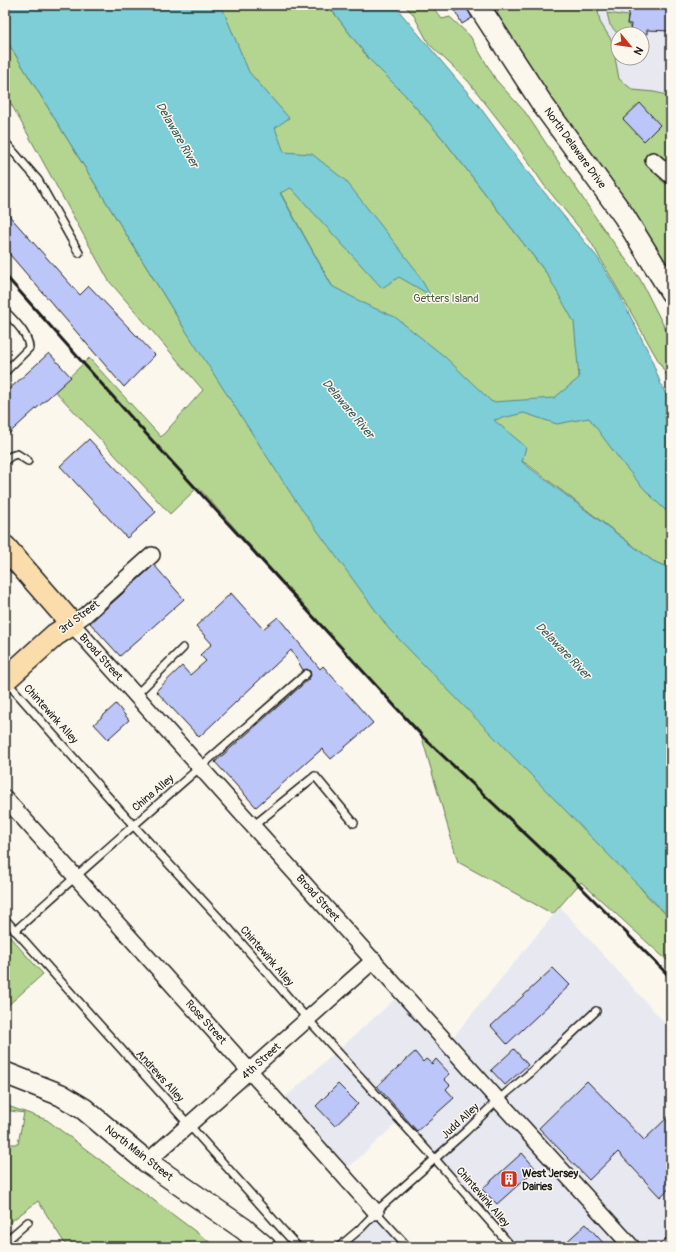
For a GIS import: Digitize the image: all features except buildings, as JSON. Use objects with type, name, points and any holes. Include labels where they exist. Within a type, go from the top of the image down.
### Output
[{"type":"main road","name":"North Delaware Drive","points":[[478,5],[543,105],[624,216],[671,292]]},
{"type":"main road","name":"Broad Street","points":[[5,547],[72,624]]},
{"type":"main road","name":"3rd Street","points":[[5,679],[55,635],[72,624]]},
{"type":"main road","name":"North Main Street","points":[[5,1074],[61,1095],[84,1109],[147,1162],[244,1229],[265,1247]]},
{"type":"street","points":[[653,160],[671,176]]},
{"type":"street","name":"3rd Street","points":[[72,624],[85,615],[152,555]]},
{"type":"street","name":"Broad Street","points":[[72,624],[374,960],[627,1245]]},
{"type":"street","name":"Rose Street","points":[[5,798],[376,1212]]},
{"type":"street","name":"4th Street","points":[[147,1162],[374,960]]},
{"type":"lane","points":[[5,142],[38,180],[79,252]]},
{"type":"lane","points":[[5,311],[26,334],[29,342],[29,348],[5,372]]},
{"type":"lane","points":[[5,461],[11,456],[17,454],[28,461]]},
{"type":"lane","points":[[136,695],[183,648]]},
{"type":"lane","name":"China Alley","points":[[15,931],[133,824],[201,767],[306,674]]},
{"type":"lane","name":"Chintewink Alley","points":[[5,679],[512,1247]]},
{"type":"lane","points":[[253,826],[315,776],[354,823]]},
{"type":"lane","name":"Andrews Alley","points":[[5,919],[298,1247]]},
{"type":"lane","name":"Judd Alley","points":[[339,1247],[596,1011]]},
{"type":"lane","name":"Rose Street","points":[[376,1212],[408,1247]]},
{"type":"lane","points":[[5,1242],[28,1222]]},
{"type":"lane","points":[[663,1247],[671,1240]]},
{"type":"shaded area","points":[[586,5],[671,5],[671,103],[613,85]]},
{"type":"shaded area","points":[[560,907],[671,1030],[671,1247],[511,1247],[400,1120],[340,1175],[278,1104],[404,991],[449,1042]]},
{"type":"shaded area","points":[[378,1210],[412,1247],[338,1247]]},
{"type":"green space","name":"Getters Island","points":[[200,5],[328,5],[369,59],[405,95],[443,139],[547,274],[567,288],[659,504],[671,515],[671,569],[653,561],[531,467],[448,412],[378,369],[248,134]]},
{"type":"green space","points":[[404,5],[431,5],[442,19],[450,17],[470,36],[496,80],[525,112],[598,221],[640,279],[671,340],[671,383],[591,242],[544,185],[507,131],[468,81],[429,44],[413,14]]},
{"type":"green space","points":[[486,5],[597,5],[600,22],[610,38],[610,66],[617,66],[619,79],[633,90],[663,94],[671,100],[671,168],[660,179],[671,189],[671,277]]},
{"type":"green space","points":[[607,13],[628,16],[627,24],[629,24],[629,26],[610,25]]},
{"type":"green space","points":[[5,38],[184,328],[648,897],[671,919],[671,964],[581,882],[553,914],[458,862],[420,731],[394,706],[198,487],[170,514],[55,391],[89,358],[161,437],[203,390],[109,281],[5,93]]},
{"type":"green space","points":[[8,935],[43,974],[5,1008],[5,939]]},
{"type":"green space","points":[[5,1105],[47,1120],[216,1247],[67,1247],[38,1201],[5,1226],[5,1144],[18,1144],[24,1113],[5,1110]]},
{"type":"water","name":"Delaware River","points":[[5,5],[221,5],[249,72],[289,118],[275,128],[284,152],[312,154],[346,181],[416,270],[430,295],[399,277],[382,288],[291,188],[280,193],[332,286],[367,305],[395,317],[444,356],[492,402],[554,398],[579,378],[574,322],[547,274],[443,139],[405,95],[369,59],[328,5],[394,5],[479,106],[526,170],[598,258],[619,294],[649,353],[671,405],[671,515],[637,481],[589,418],[557,424],[524,413],[494,420],[526,447],[522,462],[653,561],[671,569],[671,919],[389,629],[295,500],[184,328],[5,38]]},
{"type":"railway","points":[[5,275],[139,426],[423,737],[571,877],[671,978]]},
{"type":"place","name":"West Jersey Dairies","points":[[509,1179]]}]
